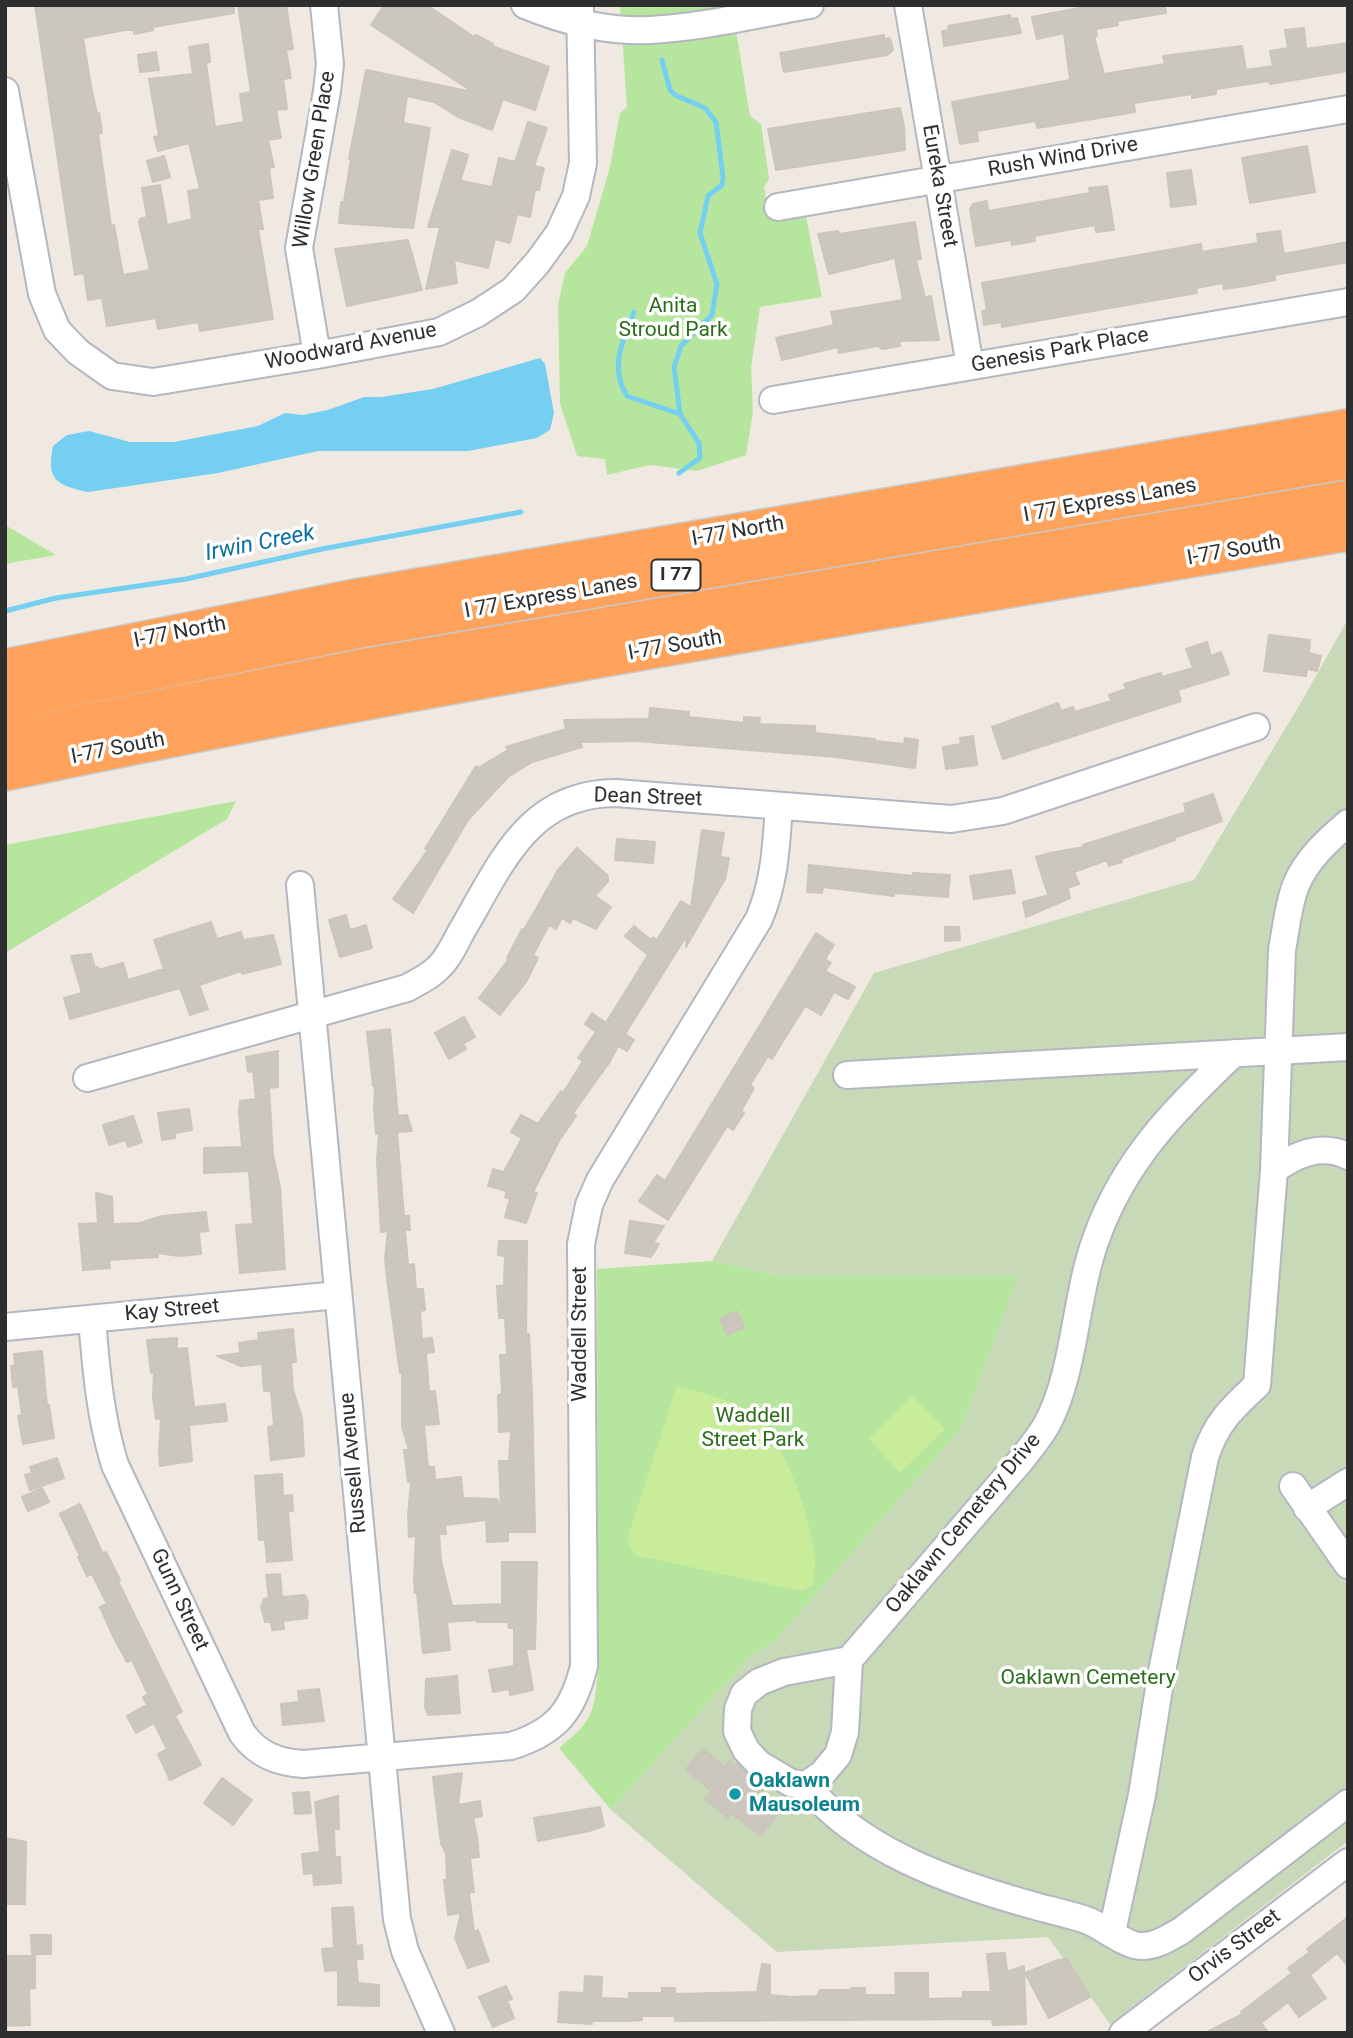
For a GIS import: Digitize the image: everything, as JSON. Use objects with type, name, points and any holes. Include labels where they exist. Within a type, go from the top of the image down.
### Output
[{"type":"highway","name":"I-77 North","points":[[5,668],[355,598],[1348,428]]},
{"type":"highway","name":"I 77 Express Lanes","points":[[5,701],[374,627],[1348,460]]},
{"type":"highway","name":"I 77 Express Lanes","points":[[5,739],[381,665],[1348,499]]},
{"type":"highway","name":"I-77 South","points":[[5,772],[476,680],[1348,532]]},
{"type":"street","name":"Willow Green Place","points":[[317,355],[299,248],[330,64],[324,5]]},
{"type":"street","points":[[525,5],[557,18],[580,14],[649,30],[810,5]]},
{"type":"street","name":"Eureka Street","points":[[908,5],[970,366]]},
{"type":"street","name":"Woodward Avenue","points":[[5,91],[42,294],[57,330],[78,352],[111,376],[153,382],[439,332],[478,313],[513,290],[559,233],[576,196],[583,163],[580,14]]},
{"type":"street","name":"Rush Wind Drive","points":[[778,207],[1348,109]]},
{"type":"street","name":"Genesis Park Place","points":[[773,400],[1348,302]]},
{"type":"street","name":"Dean Street","points":[[88,1078],[407,988],[425,979],[446,958],[517,838],[547,811],[568,800],[616,793],[933,819],[986,815],[1256,727]]},
{"type":"street","name":"Waddell Street","points":[[381,1758],[511,1746],[533,1739],[560,1719],[579,1689],[584,1666],[581,1244],[585,1217],[600,1180],[759,919],[769,894],[775,867],[779,806]]},
{"type":"street","points":[[1112,1933],[1142,1795],[1161,1676],[1205,1457],[1213,1433],[1257,1385],[1274,1170],[1282,950],[1296,886],[1323,845],[1348,823]]},
{"type":"street","name":"Russell Avenue","points":[[300,885],[397,1919],[405,1951],[441,2033]]},
{"type":"street","points":[[847,1075],[1348,1047]]},
{"type":"street","name":"Oaklawn Cemetery Drive","points":[[849,1660],[986,1502],[1047,1424],[1063,1382],[1095,1241],[1110,1203],[1132,1164],[1160,1128],[1234,1053]]},
{"type":"street","points":[[1274,1170],[1292,1157],[1315,1149],[1348,1156]]},
{"type":"street","name":"Kay Street","points":[[5,1327],[338,1295]]},
{"type":"street","name":"Gunn Street","points":[[92,1319],[104,1432],[115,1465],[243,1733],[256,1749],[283,1762],[303,1765],[381,1758]]},
{"type":"street","points":[[1348,1482],[1300,1497],[1348,1565]]},
{"type":"street","points":[[849,1660],[845,1731],[838,1755],[822,1774],[806,1785],[791,1783],[774,1775],[752,1757],[737,1731],[738,1709],[744,1694],[759,1682],[784,1672],[849,1660]]},
{"type":"street","points":[[806,1785],[822,1805],[861,1834],[901,1857],[953,1879],[1025,1904],[1090,1921],[1138,1947],[1159,1944],[1181,1931],[1348,1803]]},
{"type":"street","name":"Orvis Street","points":[[1123,2033],[1348,1862]]},
{"type":"green space","name":"Anita Stroud Park","points":[[620,5],[732,5],[750,116],[761,124],[769,179],[764,187],[769,218],[805,212],[822,297],[760,307],[751,368],[753,412],[746,455],[697,471],[650,465],[607,475],[605,459],[577,456],[560,403],[558,305],[565,273],[587,246],[610,167],[620,113],[627,107]]},
{"type":"green space","points":[[5,525],[56,555],[5,564]]},
{"type":"green space","name":"Oaklawn Cemetery","points":[[1348,619],[1348,1841],[1110,2024],[1048,1937],[777,1952],[611,1810],[749,1658],[777,1639],[961,1429],[1018,1276],[781,1276],[712,1261],[874,973],[1194,880]]},
{"type":"green space","points":[[236,801],[227,819],[5,953],[5,845]]},
{"type":"green space","name":"Waddell Street Park","points":[[712,1261],[781,1276],[1019,1275],[961,1429],[777,1639],[749,1658],[611,1810],[559,1748],[579,1730],[590,1714],[597,1683],[597,1269]]},
{"type":"green space","points":[[677,1386],[721,1398],[744,1408],[770,1432],[789,1468],[810,1530],[815,1564],[813,1585],[800,1591],[635,1555],[627,1539]]},
{"type":"green space","points":[[912,1396],[945,1429],[900,1473],[869,1439]]},
{"type":"water","points":[[540,358],[545,364],[554,413],[550,430],[537,438],[468,451],[318,451],[218,473],[88,492],[61,483],[56,479],[51,467],[53,446],[67,435],[89,431],[130,442],[174,442],[258,426],[285,413],[303,415],[328,410],[364,397],[433,389]]},
{"type":"building","points":[[35,5],[234,5],[234,13],[153,27],[153,30],[134,34],[134,30],[125,30],[83,38],[102,133],[98,134],[111,226],[114,225],[123,275],[150,270],[139,222],[147,217],[142,188],[160,185],[167,225],[192,219],[188,191],[200,189],[189,143],[158,151],[154,137],[159,136],[149,79],[193,74],[189,47],[208,44],[210,62],[206,63],[215,127],[244,122],[240,94],[251,92],[238,5],[286,5],[293,49],[286,50],[291,78],[283,79],[287,109],[276,110],[281,138],[268,140],[274,167],[269,168],[273,198],[258,200],[263,229],[258,229],[273,319],[200,331],[198,322],[158,329],[156,318],[107,326],[102,298],[88,300],[84,273],[75,275]]},
{"type":"building","points":[[384,5],[427,5],[474,37],[476,35],[493,44],[492,46],[549,67],[535,110],[503,99],[492,130],[458,117],[434,102],[407,96],[403,123],[430,128],[413,228],[339,223],[366,70],[473,92],[371,25]]},
{"type":"building","points":[[1084,5],[1165,5],[1166,13],[1117,21],[1118,25],[1096,29],[1097,36],[1094,36],[1104,74],[1165,64],[1163,56],[1242,46],[1246,70],[1273,66],[1270,51],[1288,48],[1285,30],[1304,28],[1306,49],[1348,43],[1348,71],[1270,84],[1269,81],[1216,89],[1216,94],[1192,98],[1192,94],[1134,103],[1135,112],[1056,125],[1037,128],[1036,121],[977,131],[978,141],[960,144],[952,102],[1070,80],[1064,33],[1037,39],[1032,17]]},
{"type":"building","points":[[1010,15],[1011,19],[1017,18],[1021,33],[944,46],[942,31],[949,30],[948,26]]},
{"type":"building","points":[[884,35],[884,39],[890,38],[893,50],[887,55],[784,72],[780,53]]},
{"type":"building","points":[[156,52],[159,70],[140,72],[138,55]]},
{"type":"building","points":[[900,108],[905,150],[776,170],[768,129]]},
{"type":"building","points":[[528,122],[547,128],[534,166],[544,168],[539,190],[535,190],[530,217],[517,214],[510,243],[495,239],[488,268],[454,260],[457,283],[426,289],[440,227],[428,227],[452,150],[468,155],[462,181],[492,187],[499,158],[515,162]]},
{"type":"building","points":[[1307,146],[1315,192],[1250,203],[1242,158]]},
{"type":"building","points":[[164,156],[170,177],[153,182],[147,161]]},
{"type":"building","points":[[1191,170],[1196,204],[1171,207],[1167,173]]},
{"type":"building","points":[[1107,186],[1114,230],[1096,232],[1095,225],[1034,236],[1035,241],[1012,245],[1011,240],[976,246],[970,209],[973,204],[987,201],[988,211],[1090,193],[1089,188]]},
{"type":"building","points":[[915,222],[921,259],[916,260],[925,298],[931,296],[939,340],[899,341],[900,346],[882,349],[878,346],[839,353],[838,347],[782,360],[776,338],[834,325],[831,312],[903,300],[895,258],[829,274],[818,234],[838,231],[839,234]]},
{"type":"building","points":[[1280,231],[1284,254],[1348,242],[1348,262],[1275,275],[1275,280],[1245,286],[1224,289],[1223,283],[1196,288],[1197,293],[1002,327],[1001,322],[984,325],[982,311],[987,310],[982,283],[1201,244],[1202,252],[1258,243],[1257,234]]},
{"type":"building","points":[[408,240],[422,290],[347,306],[335,249]]},
{"type":"building","points":[[1269,635],[1310,640],[1309,653],[1321,656],[1317,671],[1307,669],[1306,676],[1264,671]]},
{"type":"building","points":[[1207,642],[1211,656],[1221,652],[1229,674],[1178,690],[1181,701],[1003,759],[992,727],[1058,703],[1061,711],[1073,707],[1075,712],[1111,701],[1109,695],[1126,689],[1124,684],[1161,673],[1162,677],[1193,668],[1186,649]]},
{"type":"building","points":[[650,708],[689,712],[689,717],[744,723],[744,717],[760,718],[759,724],[815,726],[815,733],[875,741],[904,744],[905,738],[918,740],[915,768],[836,757],[637,741],[580,742],[582,747],[532,762],[508,777],[468,820],[413,913],[393,899],[428,850],[425,849],[476,766],[478,768],[508,750],[506,747],[566,729],[564,720],[649,719]]},
{"type":"building","points":[[973,736],[977,765],[946,769],[943,747],[961,744],[960,738]]},
{"type":"building","points":[[1213,794],[1222,821],[1121,859],[1122,862],[1109,866],[1107,860],[1074,872],[1079,884],[1048,895],[1036,857],[1084,847],[1083,845],[1186,812],[1184,804]]},
{"type":"building","points":[[702,830],[724,833],[720,857],[729,858],[725,879],[686,947],[687,935],[625,1034],[634,1040],[627,1051],[618,1046],[573,1113],[576,1116],[559,1141],[533,1192],[537,1193],[526,1223],[505,1217],[510,1199],[505,1197],[507,1191],[488,1186],[493,1169],[504,1172],[522,1138],[511,1132],[521,1115],[538,1124],[561,1091],[563,1093],[583,1061],[578,1058],[596,1032],[585,1024],[592,1013],[606,1023],[648,955],[625,936],[634,926],[651,940],[653,937],[657,940],[681,901],[691,907]]},
{"type":"building","points":[[617,839],[655,842],[653,863],[615,860]]},
{"type":"building","points":[[577,848],[608,876],[608,881],[595,896],[611,907],[596,929],[573,918],[570,923],[562,918],[556,929],[549,925],[533,955],[538,958],[526,982],[500,1015],[479,998],[509,959],[507,958],[522,929],[524,930],[558,870]]},
{"type":"building","points":[[809,865],[913,876],[913,873],[950,875],[948,897],[894,893],[894,896],[823,887],[822,893],[807,892]]},
{"type":"building","points":[[1011,870],[1015,893],[974,899],[970,876]]},
{"type":"building","points":[[1068,890],[1070,898],[1026,917],[1023,902]]},
{"type":"building","points":[[346,915],[350,930],[366,925],[372,948],[340,957],[329,920]]},
{"type":"building","points":[[211,922],[217,939],[241,932],[243,940],[273,935],[281,964],[242,974],[241,971],[199,985],[208,1009],[190,1015],[180,988],[70,1019],[64,998],[82,993],[71,956],[91,954],[95,968],[98,967],[99,970],[123,963],[128,980],[164,969],[154,940]]},
{"type":"building","points":[[945,927],[959,927],[960,940],[945,941]]},
{"type":"building","points":[[816,933],[834,945],[825,959],[831,963],[825,971],[855,987],[848,999],[834,992],[821,1015],[805,1006],[772,1059],[768,1056],[750,1085],[754,1088],[741,1111],[744,1113],[733,1130],[727,1126],[668,1220],[639,1201],[657,1175],[665,1181]]},
{"type":"building","points":[[464,1017],[475,1037],[463,1044],[466,1049],[449,1059],[435,1033]]},
{"type":"building","points":[[390,1029],[398,1116],[407,1115],[412,1131],[397,1132],[404,1216],[409,1216],[410,1230],[405,1230],[408,1265],[414,1264],[416,1289],[423,1289],[425,1310],[420,1311],[422,1339],[432,1338],[434,1352],[426,1353],[429,1392],[435,1391],[439,1424],[424,1425],[428,1467],[434,1467],[435,1480],[461,1477],[463,1498],[497,1499],[501,1510],[499,1461],[509,1461],[511,1431],[499,1432],[498,1395],[502,1394],[500,1355],[507,1355],[505,1318],[499,1318],[497,1286],[504,1286],[505,1256],[498,1255],[499,1241],[527,1241],[526,1334],[529,1334],[532,1394],[535,1532],[508,1532],[508,1541],[487,1542],[486,1520],[445,1525],[446,1534],[439,1534],[441,1561],[452,1606],[502,1604],[502,1562],[537,1562],[535,1649],[526,1649],[533,1690],[510,1695],[509,1689],[493,1692],[489,1670],[514,1666],[514,1628],[509,1628],[508,1622],[447,1622],[450,1650],[423,1653],[414,1580],[416,1536],[409,1537],[411,1482],[408,1482],[404,1450],[409,1450],[402,1427],[402,1373],[387,1279],[385,1258],[388,1231],[381,1232],[377,1160],[379,1134],[376,1134],[375,1086],[367,1032]]},
{"type":"building","points":[[278,1051],[278,1087],[269,1088],[273,1155],[280,1187],[285,1269],[240,1273],[236,1225],[253,1224],[249,1171],[204,1173],[204,1148],[242,1147],[240,1101],[256,1099],[253,1071],[248,1072],[246,1057]]},
{"type":"building","points":[[189,1109],[192,1130],[175,1133],[175,1138],[162,1140],[158,1113]]},
{"type":"building","points":[[133,1116],[142,1142],[128,1147],[126,1140],[109,1145],[103,1125]]},
{"type":"building","points":[[96,1193],[112,1197],[113,1224],[140,1223],[162,1216],[206,1212],[208,1231],[199,1232],[201,1254],[179,1256],[158,1253],[158,1257],[109,1260],[110,1268],[83,1270],[79,1224],[98,1223]]},
{"type":"building","points":[[630,1221],[664,1226],[653,1243],[659,1244],[651,1257],[625,1253]]},
{"type":"building","points":[[737,1311],[744,1328],[727,1335],[720,1319]]},
{"type":"building","points":[[293,1329],[296,1362],[291,1362],[293,1390],[302,1418],[304,1456],[271,1460],[268,1427],[274,1426],[271,1391],[264,1391],[262,1364],[241,1366],[217,1356],[240,1353],[239,1343],[259,1340],[258,1333]]},
{"type":"building","points":[[177,1338],[177,1349],[187,1348],[194,1407],[225,1404],[227,1421],[189,1425],[192,1461],[160,1466],[161,1418],[156,1419],[154,1373],[151,1373],[147,1340]]},
{"type":"building","points":[[42,1351],[47,1406],[49,1405],[54,1438],[23,1444],[18,1416],[22,1415],[18,1386],[13,1387],[11,1366],[15,1365],[14,1354]]},
{"type":"building","points":[[57,1458],[64,1478],[30,1490],[25,1475],[32,1473],[30,1467]]},
{"type":"building","points":[[282,1474],[283,1496],[292,1495],[293,1511],[288,1511],[292,1560],[267,1562],[265,1540],[259,1540],[255,1476]]},
{"type":"building","points":[[42,1488],[49,1502],[28,1511],[22,1497]]},
{"type":"building","points":[[80,1504],[103,1554],[106,1552],[120,1580],[118,1581],[182,1712],[175,1716],[201,1765],[170,1780],[158,1754],[167,1749],[154,1723],[136,1733],[127,1716],[147,1705],[143,1697],[148,1694],[132,1660],[127,1662],[113,1636],[100,1607],[107,1604],[92,1574],[87,1576],[60,1514]]},
{"type":"building","points":[[280,1574],[282,1597],[305,1595],[308,1602],[307,1618],[283,1621],[284,1629],[272,1630],[271,1622],[265,1622],[261,1607],[264,1599],[269,1598],[266,1575]]},
{"type":"building","points":[[457,1676],[460,1713],[428,1715],[425,1707],[426,1679]]},
{"type":"building","points":[[319,1689],[324,1721],[283,1725],[281,1704],[299,1702],[298,1691]]},
{"type":"building","name":"Oaklawn Mausoleum","points":[[703,1749],[725,1767],[730,1761],[736,1766],[737,1764],[759,1782],[757,1785],[763,1790],[757,1797],[778,1814],[760,1836],[732,1813],[728,1818],[705,1799],[712,1791],[686,1769]]},
{"type":"building","points":[[462,1773],[458,1805],[480,1801],[482,1816],[473,1818],[479,1857],[470,1858],[474,1892],[469,1892],[474,1932],[478,1930],[489,1961],[468,1968],[455,1938],[461,1913],[448,1915],[444,1880],[447,1880],[446,1853],[441,1844],[433,1777]]},
{"type":"building","points":[[222,1778],[252,1800],[233,1825],[204,1803]]},
{"type":"building","points":[[309,1792],[311,1813],[295,1814],[293,1793]]},
{"type":"building","points":[[338,1796],[339,1829],[334,1829],[335,1857],[340,1857],[341,1883],[314,1885],[313,1873],[304,1874],[302,1854],[320,1852],[315,1802]]},
{"type":"building","points":[[600,1807],[604,1826],[538,1841],[534,1818]]},
{"type":"building","points":[[5,1838],[26,1842],[25,1904],[5,1904]]},
{"type":"building","points":[[353,1907],[356,1946],[362,1945],[363,1959],[356,1959],[358,1983],[379,1985],[379,2006],[338,2005],[338,1970],[325,1971],[322,1949],[334,1948],[332,1908]]},
{"type":"building","points":[[1348,1917],[1348,1966],[1337,1953],[1310,1975],[1326,1998],[1299,2017],[1288,2002],[1261,2023],[1269,2033],[1205,2033],[1243,2014],[1241,2012],[1292,1973],[1288,1968],[1310,1952],[1307,1949]]},
{"type":"building","points":[[31,1935],[51,1935],[51,1954],[32,1954]]},
{"type":"building","points":[[1005,1953],[1007,1972],[1024,1966],[1026,2024],[993,2025],[992,2019],[675,2021],[675,2016],[642,2016],[642,2020],[591,2021],[592,2024],[558,2022],[560,1992],[584,1993],[585,1976],[602,1977],[601,1998],[629,1999],[629,1993],[662,1993],[662,1988],[675,1988],[675,1994],[757,1992],[762,1964],[770,1965],[770,1995],[791,1997],[817,1996],[820,1990],[851,1988],[865,1988],[865,1995],[896,1995],[895,1973],[928,1973],[928,1999],[963,1998],[963,1992],[991,1992],[987,1954]]},
{"type":"building","points":[[5,1956],[35,1956],[35,1988],[29,1989],[30,2025],[5,2026]]},
{"type":"building","points":[[1067,1959],[1090,1997],[1049,2018],[1025,1973]]},
{"type":"building","points":[[506,1986],[512,1999],[507,2001],[514,2018],[493,2027],[479,1997]]},
{"type":"waterway","points":[[662,60],[670,90],[675,95],[705,108],[716,122],[723,177],[722,185],[708,196],[700,233],[717,284],[712,315],[681,346],[674,367],[680,414],[699,443],[700,458],[679,473]]},
{"type":"waterway","points":[[634,312],[618,364],[622,386],[627,396],[680,414]]},
{"type":"waterway","name":"Irwin Creek","points":[[5,611],[56,598],[186,579],[322,549],[521,512]]},
{"type":"place","name":"Oaklawn Mausoleum","points":[[735,1794]]}]
